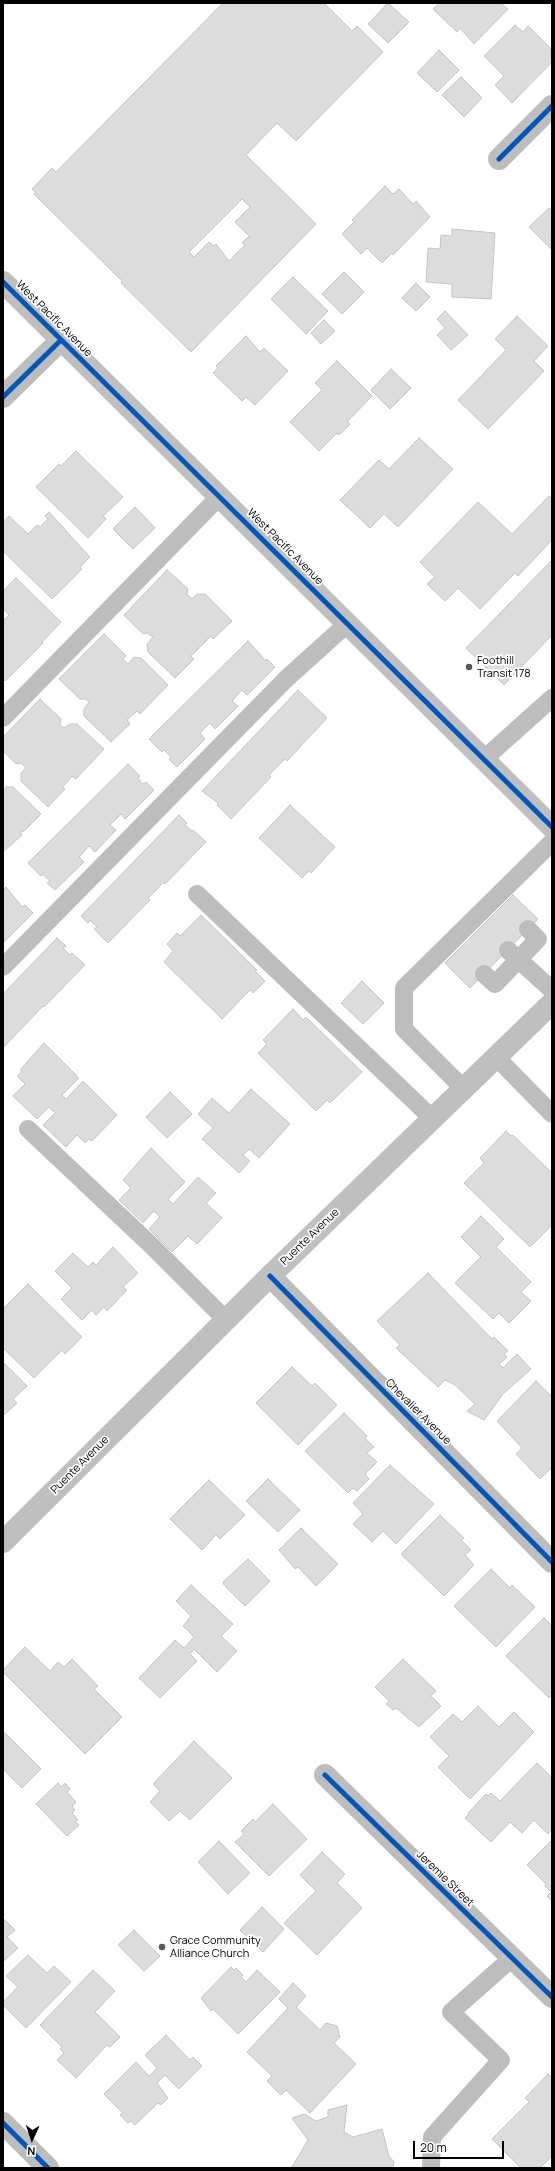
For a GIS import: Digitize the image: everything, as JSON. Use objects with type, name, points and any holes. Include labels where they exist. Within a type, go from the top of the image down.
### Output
[{"type":"main road","name":"West Pacific Avenue","points":[[3,282],[552,827]]},
{"type":"main road","name":"Puente Avenue","points":[[3,1542],[270,1276],[552,1003]]},
{"type":"street","points":[[500,159],[552,106]]},
{"type":"street","points":[[3,398],[61,340]]},
{"type":"street","name":"Chevalier Avenue","points":[[270,1276],[552,1562]]},
{"type":"street","name":"Jeremie Street","points":[[325,1775],[552,1997]]},
{"type":"street","points":[[3,2123],[48,2168]]},
{"type":"lane","points":[[3,718],[219,497]]},
{"type":"lane","points":[[3,967],[286,679],[348,624]]},
{"type":"lane","points":[[484,759],[550,703]]},
{"type":"lane","points":[[464,1089],[404,1028],[404,988],[461,940],[552,842]]},
{"type":"lane","points":[[197,894],[433,1119]]},
{"type":"lane","points":[[511,954],[552,990]]},
{"type":"lane","points":[[496,1057],[552,1114]]},
{"type":"lane","points":[[28,1129],[226,1320]]},
{"type":"lane","points":[[430,2168],[432,2137],[501,2060],[451,2012],[512,1958]]},
{"type":"building","points":[[223,3],[324,3],[352,31],[357,26],[383,52],[296,141],[277,123],[246,155],[316,224],[191,352],[34,194],[36,192],[32,189],[52,168],[56,172]],"holes":[[[242,199],[250,207],[235,222],[251,238],[248,237],[242,243],[245,245],[229,261],[216,244],[214,246],[209,242],[194,257],[189,252]]]},
{"type":"building","points":[[388,3],[409,22],[388,43],[368,24]]},
{"type":"building","points":[[439,3],[501,3],[508,9],[474,44],[460,28],[457,32],[433,9]]},
{"type":"building","points":[[515,25],[523,32],[528,26],[550,48],[552,62],[512,103],[495,85],[504,76],[484,56]]},
{"type":"building","points":[[439,50],[459,70],[437,92],[417,73]]},
{"type":"building","points":[[461,77],[482,98],[464,117],[442,95]]},
{"type":"building","points":[[385,186],[393,194],[399,189],[413,204],[416,201],[430,217],[393,255],[392,253],[382,263],[367,248],[361,254],[342,234],[354,222],[352,220]]},
{"type":"building","points":[[549,208],[552,210],[551,249],[529,227]]},
{"type":"building","points":[[452,229],[495,233],[491,299],[452,297],[452,284],[426,282],[428,248],[440,249],[441,235],[452,236]]},
{"type":"building","points":[[344,272],[364,292],[342,314],[322,294]]},
{"type":"building","points":[[293,277],[328,311],[306,334],[271,299]]},
{"type":"building","points":[[416,283],[430,297],[416,311],[402,298]]},
{"type":"building","points":[[445,311],[468,335],[451,350],[437,335],[445,328],[437,319]]},
{"type":"building","points":[[517,316],[548,346],[534,361],[544,371],[488,429],[458,400],[506,350],[495,339]]},
{"type":"building","points":[[324,320],[335,331],[321,344],[311,333]]},
{"type":"building","points":[[246,336],[260,352],[264,348],[288,371],[255,405],[246,397],[242,401],[213,373],[218,368],[216,366]]},
{"type":"building","points":[[337,361],[372,396],[347,422],[350,424],[339,435],[337,433],[319,451],[290,422],[322,390],[315,383]]},
{"type":"building","points":[[391,369],[411,388],[390,409],[371,390]]},
{"type":"building","points":[[419,438],[453,469],[398,527],[384,514],[370,528],[340,500],[379,460],[389,469]]},
{"type":"building","points":[[76,451],[123,497],[103,516],[106,519],[88,538],[36,487],[59,464],[61,466]]},
{"type":"building","points":[[549,496],[552,499],[552,540],[518,576],[515,573],[480,609],[458,588],[445,601],[427,584],[435,577],[420,562],[478,502],[512,534]]},
{"type":"building","points":[[135,507],[155,528],[133,549],[113,529]]},
{"type":"building","points":[[49,512],[90,557],[80,567],[82,569],[52,599],[3,551],[3,522],[9,516],[28,534],[37,525],[40,527],[48,519],[45,516]]},
{"type":"building","points":[[552,560],[552,635],[504,685],[466,648]]},
{"type":"building","points":[[167,570],[188,589],[187,594],[192,599],[197,594],[205,594],[232,621],[213,639],[211,636],[191,656],[194,659],[175,678],[148,652],[147,644],[153,637],[147,633],[143,634],[124,615]]},
{"type":"building","points":[[16,578],[61,622],[42,642],[43,643],[5,681],[3,679],[3,621],[9,615],[3,609],[3,591]]},
{"type":"building","points":[[104,634],[126,656],[123,659],[128,664],[134,657],[141,658],[168,685],[140,714],[137,711],[127,720],[130,724],[111,742],[84,716],[84,709],[89,702],[85,699],[80,699],[59,679]]},
{"type":"building","points":[[248,641],[266,661],[267,659],[275,667],[247,695],[242,690],[232,701],[238,706],[215,729],[210,723],[200,733],[205,739],[177,767],[169,759],[171,757],[164,750],[162,752],[149,739]]},
{"type":"building","points":[[298,690],[327,718],[287,761],[285,759],[269,775],[271,777],[231,819],[217,805],[218,803],[202,791]]},
{"type":"building","points":[[40,699],[61,719],[60,725],[64,728],[70,724],[77,724],[104,749],[76,779],[72,776],[63,787],[65,789],[48,807],[21,781],[21,773],[26,768],[21,763],[16,764],[3,751],[3,737]]},
{"type":"building","points":[[128,764],[140,776],[138,778],[143,784],[146,782],[154,790],[125,819],[121,814],[110,825],[116,830],[95,852],[89,846],[79,857],[84,862],[55,890],[47,883],[50,881],[42,874],[41,876],[28,863]]},
{"type":"building","points":[[6,787],[13,787],[41,814],[23,832],[22,830],[20,832],[22,835],[3,852],[3,792]]},
{"type":"building","points":[[290,805],[335,847],[311,873],[309,871],[302,878],[259,838]]},
{"type":"building","points":[[179,815],[187,823],[185,825],[206,842],[165,884],[164,882],[148,898],[150,900],[108,943],[94,929],[97,927],[90,920],[88,923],[81,916]]},
{"type":"building","points":[[6,887],[22,907],[25,905],[33,913],[4,942],[3,890]]},
{"type":"building","points":[[513,895],[538,919],[470,988],[445,963]]},
{"type":"building","points":[[201,915],[257,970],[255,971],[265,981],[253,993],[250,990],[222,1019],[164,962],[173,951],[167,944],[177,933],[180,936]]},
{"type":"building","points":[[57,938],[66,946],[63,948],[70,955],[72,953],[85,965],[3,1048],[3,994]]},
{"type":"building","points":[[362,981],[384,1003],[363,1024],[341,1003]]},
{"type":"building","points":[[293,1009],[303,1020],[306,1017],[362,1072],[330,1103],[327,1100],[316,1111],[258,1053],[267,1044],[263,1040]]},
{"type":"building","points":[[44,1043],[79,1078],[62,1095],[66,1099],[83,1081],[117,1115],[92,1141],[89,1139],[85,1143],[77,1135],[66,1147],[43,1125],[55,1113],[49,1107],[37,1119],[13,1096],[25,1084],[17,1076],[22,1072],[20,1070]]},
{"type":"building","points":[[251,1089],[290,1124],[259,1158],[249,1149],[243,1155],[250,1161],[239,1173],[202,1139],[213,1128],[198,1114],[212,1098],[229,1113]]},
{"type":"building","points":[[170,1092],[192,1114],[167,1138],[146,1117]]},
{"type":"building","points":[[506,1131],[511,1136],[513,1135],[552,1173],[552,1225],[530,1247],[464,1183],[484,1163],[480,1158]]},
{"type":"building","points":[[151,1148],[185,1182],[168,1199],[173,1204],[198,1177],[216,1193],[206,1203],[222,1218],[197,1244],[188,1236],[172,1252],[149,1229],[160,1217],[154,1211],[143,1223],[119,1200],[131,1188],[123,1180]]},
{"type":"building","points":[[481,1216],[504,1239],[496,1247],[531,1282],[521,1292],[531,1301],[509,1323],[499,1313],[493,1319],[455,1283],[481,1257],[461,1237]]},
{"type":"building","points":[[113,1247],[138,1273],[123,1287],[127,1290],[107,1311],[104,1307],[96,1315],[92,1310],[82,1320],[61,1299],[72,1288],[55,1271],[73,1253],[88,1267],[93,1262],[96,1265]]},
{"type":"building","points":[[428,1273],[492,1339],[494,1337],[508,1351],[504,1354],[507,1357],[499,1364],[503,1368],[517,1354],[531,1369],[503,1394],[484,1420],[467,1411],[475,1404],[455,1385],[445,1380],[438,1387],[396,1348],[400,1345],[377,1321]]},
{"type":"building","points":[[28,1284],[82,1337],[65,1354],[62,1350],[34,1378],[3,1348],[3,1309]]},
{"type":"building","points":[[3,1362],[27,1386],[13,1399],[17,1403],[3,1416]]},
{"type":"building","points":[[292,1367],[312,1386],[315,1383],[337,1405],[298,1445],[256,1403]]},
{"type":"building","points":[[536,1381],[552,1397],[552,1467],[540,1479],[516,1454],[522,1448],[497,1421]]},
{"type":"building","points":[[344,1413],[367,1436],[365,1438],[374,1447],[367,1453],[377,1462],[365,1474],[369,1479],[357,1491],[353,1488],[348,1493],[305,1451]]},
{"type":"building","points":[[390,1465],[434,1504],[396,1544],[383,1531],[372,1542],[353,1524],[363,1514],[353,1503]]},
{"type":"building","points":[[268,1479],[300,1510],[278,1532],[246,1501]]},
{"type":"building","points":[[209,1480],[245,1515],[220,1539],[216,1535],[202,1550],[170,1519]]},
{"type":"building","points":[[440,1515],[464,1538],[461,1540],[471,1550],[465,1555],[474,1565],[444,1596],[401,1554]]},
{"type":"building","points":[[301,1528],[338,1564],[316,1586],[298,1567],[295,1569],[279,1550]]},
{"type":"building","points":[[248,1559],[270,1581],[245,1606],[224,1585],[223,1582]]},
{"type":"building","points":[[491,1569],[510,1588],[512,1585],[535,1607],[496,1647],[454,1606]]},
{"type":"building","points":[[191,1585],[233,1624],[221,1636],[237,1651],[217,1672],[194,1649],[190,1654],[197,1661],[160,1698],[139,1678],[175,1640],[184,1648],[194,1637],[183,1626],[191,1616],[176,1601]]},
{"type":"building","points":[[544,1618],[552,1626],[552,1695],[549,1698],[506,1656]]},
{"type":"building","points":[[25,1647],[50,1671],[58,1662],[64,1667],[72,1659],[98,1686],[94,1689],[122,1717],[85,1754],[3,1672],[3,1670]]},
{"type":"building","points":[[403,1659],[436,1691],[431,1696],[441,1706],[419,1727],[396,1708],[393,1710],[386,1704],[389,1701],[375,1687]]},
{"type":"building","points":[[478,1706],[499,1727],[514,1712],[534,1732],[470,1799],[438,1767],[449,1756],[430,1737],[453,1714],[462,1722]]},
{"type":"building","points":[[3,1731],[41,1769],[22,1788],[3,1769]]},
{"type":"building","points":[[194,1741],[232,1778],[190,1820],[180,1811],[169,1821],[150,1802],[160,1791],[153,1784]]},
{"type":"building","points":[[537,1763],[552,1778],[552,1829],[548,1834],[534,1820],[522,1833],[510,1822],[491,1842],[465,1818],[486,1794],[488,1796],[491,1793],[500,1801]]},
{"type":"building","points":[[58,1783],[61,1787],[65,1783],[70,1789],[67,1792],[76,1802],[72,1807],[75,1810],[72,1813],[78,1820],[75,1822],[79,1825],[67,1836],[36,1804]]},
{"type":"building","points":[[273,1804],[307,1839],[269,1876],[235,1842],[244,1834],[241,1831],[253,1819],[255,1822]]},
{"type":"building","points":[[552,1840],[552,1901],[547,1896],[551,1892],[545,1886],[546,1884],[527,1865]]},
{"type":"building","points":[[219,1841],[250,1873],[228,1894],[198,1862]]},
{"type":"building","points":[[322,1852],[345,1874],[337,1883],[362,1908],[317,1955],[284,1923],[316,1891],[300,1875]]},
{"type":"building","points":[[262,1907],[284,1929],[263,1952],[240,1930]]},
{"type":"building","points":[[3,1918],[15,1930],[7,1937],[18,1948],[3,1962]]},
{"type":"building","points":[[134,1930],[160,1956],[144,1971],[118,1945]]},
{"type":"building","points":[[28,1955],[47,1973],[54,1966],[71,1982],[26,2028],[3,2005],[3,2002],[18,1987],[6,1976]]},
{"type":"building","points":[[231,1967],[234,1970],[236,1968],[243,1975],[241,1977],[246,1982],[257,1970],[280,1992],[238,2034],[213,2009],[211,2011],[201,1998]]},
{"type":"building","points":[[93,1970],[115,1991],[95,2012],[120,2037],[110,2047],[107,2045],[76,2078],[57,2060],[64,2053],[60,2049],[62,2047],[40,2025]]},
{"type":"building","points":[[293,1983],[306,1996],[296,2007],[320,2030],[326,2023],[337,2026],[340,2037],[334,2043],[356,2064],[310,2113],[286,2090],[281,2095],[267,2081],[272,2076],[247,2052],[288,2008],[279,1999]]},
{"type":"building","points":[[166,2035],[190,2060],[193,2057],[202,2066],[179,2089],[165,2075],[157,2083],[168,2098],[161,2105],[158,2103],[135,2125],[131,2121],[128,2123],[120,2115],[123,2113],[104,2094],[136,2062],[149,2076],[157,2068],[145,2055]]},
{"type":"building","points":[[548,2074],[552,2078],[552,2156],[540,2168],[521,2168],[492,2139],[529,2102],[525,2098]]},
{"type":"building","points":[[347,2105],[344,2132],[353,2137],[382,2129],[389,2156],[394,2162],[393,2168],[288,2168],[292,2167],[308,2140],[292,2118],[304,2114],[316,2121],[328,2117],[328,2110]]},
{"type":"cycle path","points":[[499,159],[552,106]]},
{"type":"cycle path","points":[[3,282],[552,827]]},
{"type":"cycle path","points":[[3,397],[61,340]]},
{"type":"cycle path","points":[[270,1276],[552,1562]]},
{"type":"cycle path","points":[[325,1775],[552,1997]]},
{"type":"cycle path","points":[[3,2123],[48,2168]]},
{"type":"place","name":"Foothill Transit 178","points":[[469,667]]},
{"type":"place","name":"Grace Community Alliance Church","points":[[162,1947]]}]
